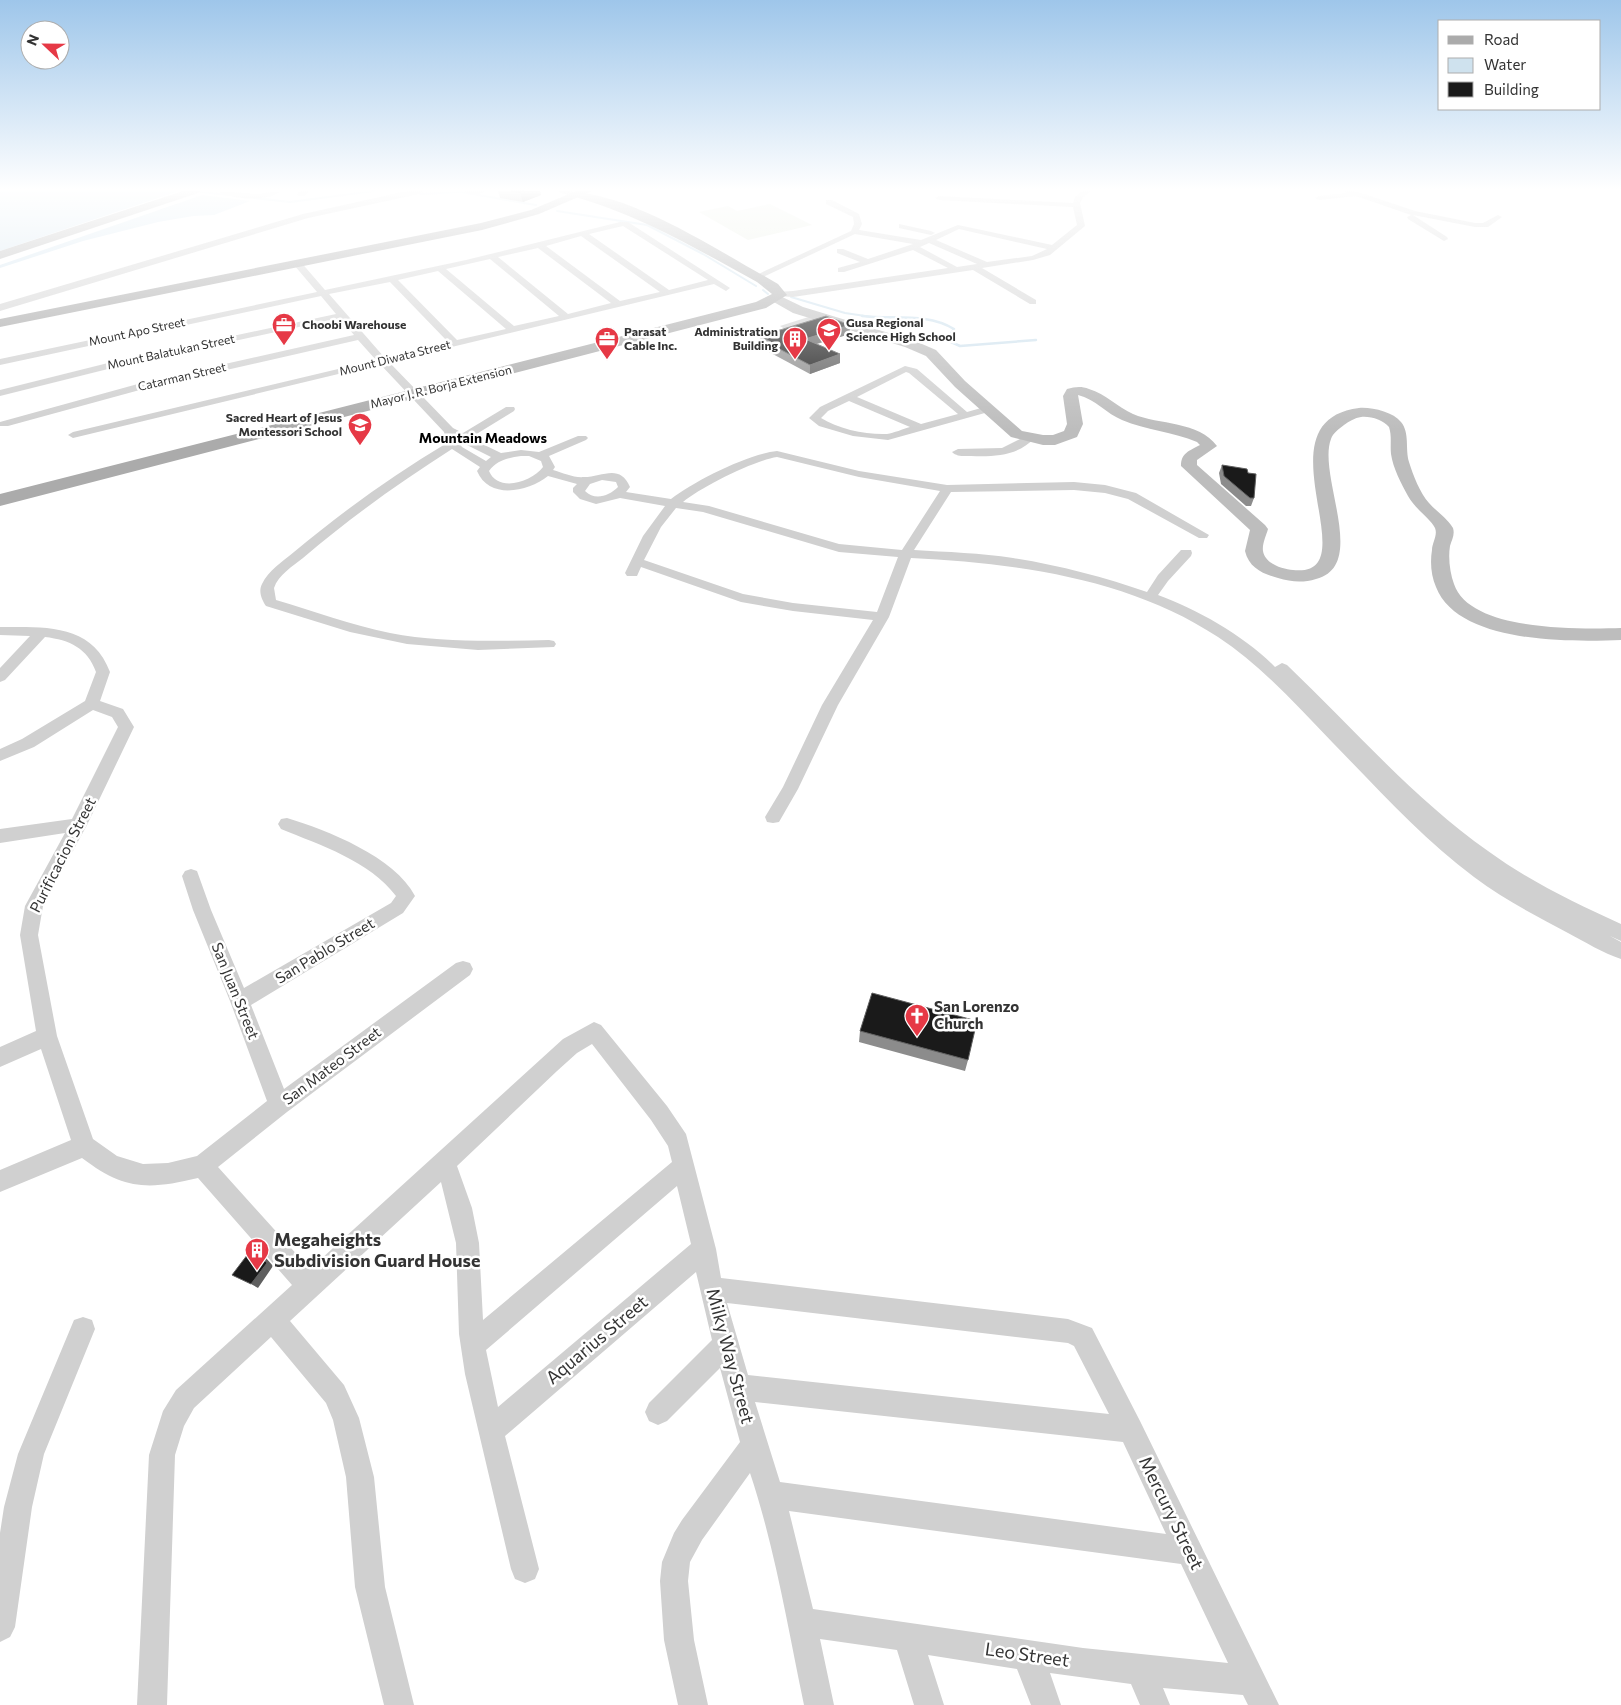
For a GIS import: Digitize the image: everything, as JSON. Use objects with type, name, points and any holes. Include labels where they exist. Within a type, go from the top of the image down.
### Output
[{"type":"highway","points":[[0,323],[260,271]]},
{"type":"main road","points":[[745,271],[756,277],[774,298],[798,310],[910,344],[931,353],[960,384],[1012,431],[1028,438],[1054,440],[1071,434],[1075,424],[1070,396],[1072,392],[1078,390],[1127,417],[1198,436],[1207,442],[1209,446],[1189,458],[1189,466],[1259,529],[1254,548],[1258,560],[1268,568],[1282,573],[1306,575],[1320,573],[1326,567],[1331,548],[1331,528],[1320,464],[1321,443],[1325,434],[1336,423],[1356,412],[1370,413],[1383,417],[1393,422],[1400,434],[1401,462],[1419,502],[1442,526],[1445,533],[1440,552],[1442,573],[1449,595],[1457,604],[1480,618],[1513,628],[1564,634],[1621,634]]},
{"type":"main road","name":"Mayor J. R. Borja Extension","points":[[0,500],[105,470],[761,305],[774,298]]},
{"type":"main road","name":"Mayor J. R. Borja Extension","points":[[0,493],[105,470]]},
{"type":"street","points":[[0,308],[124,271]]},
{"type":"street","points":[[304,271],[362,336],[382,362],[449,430],[449,438],[478,447],[500,457]]},
{"type":"street","name":"Mount Apo Street","points":[[0,362],[429,271]]},
{"type":"street","points":[[443,271],[513,330]]},
{"type":"street","points":[[510,271],[566,317]]},
{"type":"street","points":[[574,271],[619,305]]},
{"type":"street","points":[[636,271],[668,293]]},
{"type":"street","name":"Mount Apo Street","points":[[699,271],[716,281]]},
{"type":"street","points":[[756,277],[771,271]]},
{"type":"street","points":[[878,271],[895,280]]},
{"type":"street","points":[[774,298],[953,271]]},
{"type":"street","points":[[980,271],[1034,302]]},
{"type":"street","points":[[392,279],[455,344]]},
{"type":"street","points":[[716,281],[726,288]]},
{"type":"street","name":"Mount Diwata Street","points":[[73,435],[716,281]]},
{"type":"street","name":"Mount Balatukan Street","points":[[0,393],[120,363],[342,315]]},
{"type":"street","points":[[785,326],[818,317]]},
{"type":"street","name":"Catarman Street","points":[[4,424],[145,385],[362,336]]},
{"type":"street","points":[[966,416],[911,370],[905,369],[824,409],[814,418],[823,424],[838,429],[878,437],[888,437],[966,416],[988,409]]},
{"type":"street","points":[[849,397],[921,428]]},
{"type":"street","points":[[510,409],[458,440],[376,494],[323,534],[276,574],[267,584],[265,593],[271,603],[364,631],[408,640],[449,643],[549,644]]},
{"type":"street","points":[[540,456],[582,438]]},
{"type":"street","points":[[958,452],[995,453],[1007,451],[1020,446],[1028,438]]},
{"type":"street","points":[[458,440],[465,454],[486,466]]},
{"type":"street","points":[[534,482],[547,472],[549,463],[540,456],[521,453],[500,457],[486,466],[483,471],[484,477],[489,482],[497,485],[522,485],[534,482],[582,485],[596,477],[610,476],[621,480],[622,490]]},
{"type":"street","points":[[882,617],[786,606],[743,598],[722,592],[658,567],[634,568],[660,520],[674,503],[715,478],[769,455],[777,454],[859,474],[947,489],[1074,486],[1105,489],[1132,496],[1203,535]]},
{"type":"street","points":[[547,472],[582,485]]},
{"type":"street","points":[[582,485],[582,495],[593,499],[608,499],[622,490],[685,495],[829,535],[1014,562],[1152,593],[1194,616],[1240,645],[1293,687],[1420,812],[1458,855],[1509,892],[1536,908],[1621,951]]},
{"type":"street","points":[[773,817],[790,788],[830,705],[882,617],[910,548],[947,489]]},
{"type":"street","points":[[622,490],[705,509],[818,543],[875,552],[910,548]]},
{"type":"street","points":[[1152,593],[1186,553]]},
{"type":"street","points":[[0,631],[64,635],[82,643],[97,655],[103,672],[92,704],[35,739],[0,756]]},
{"type":"street","points":[[0,677],[41,633]]},
{"type":"street","name":"Purificacion Street","points":[[84,1146],[47,1036],[29,935],[34,906],[78,825],[126,727],[124,719],[116,711],[92,704]]},
{"type":"street","points":[[1420,812],[1528,887],[1621,933]]},
{"type":"street","name":"San Pablo Street","points":[[240,1001],[398,908],[406,896],[401,888],[383,873],[347,850],[287,824]]},
{"type":"street","points":[[0,836],[78,825]]},
{"type":"street","name":"San Juan Street","points":[[191,876],[202,910],[280,1105]]},
{"type":"street","name":"San Mateo Street","points":[[202,1166],[280,1105],[463,969]]},
{"type":"street","name":"Milky Way Street","points":[[445,1162],[570,1046],[594,1031],[672,1130],[678,1142],[684,1166],[704,1249],[711,1289],[740,1387],[754,1445],[771,1495],[820,1705]]},
{"type":"street","points":[[0,1057],[47,1036]]},
{"type":"street","points":[[0,1181],[84,1146],[111,1166],[142,1175],[168,1174],[202,1166],[310,1287]]},
{"type":"street","points":[[152,1705],[162,1455],[172,1420],[186,1400],[204,1381],[310,1287],[445,1162],[463,1215],[469,1255],[469,1300],[473,1345],[491,1431],[525,1569]]},
{"type":"street","points":[[473,1345],[684,1166]]},
{"type":"street","name":"Aquarius Street","points":[[491,1431],[704,1249]]},
{"type":"street","name":"Mercury Street","points":[[711,1289],[1068,1331],[1083,1337],[1088,1343],[1259,1693]]},
{"type":"street","points":[[273,1320],[335,1394],[346,1418],[360,1477],[370,1587],[399,1705]]},
{"type":"street","points":[[0,1627],[18,1507],[31,1454],[83,1329]]},
{"type":"street","points":[[658,1412],[726,1344]]},
{"type":"street","points":[[740,1387],[1131,1430]]},
{"type":"street","points":[[694,1705],[679,1640],[674,1581],[676,1562],[692,1530],[754,1445]]},
{"type":"street","points":[[771,1495],[1189,1551]]},
{"type":"street","name":"Leo Street","points":[[802,1622],[907,1636],[1028,1656],[1141,1670],[1259,1693]]},
{"type":"street","points":[[907,1636],[929,1705]]},
{"type":"street","points":[[1028,1656],[1046,1705]]},
{"type":"street","points":[[1141,1670],[1155,1705]]},
{"type":"building","points":[[826,316],[850,325],[805,339],[840,354],[810,365],[768,343],[771,342],[760,336]]},
{"type":"building","points":[[1222,465],[1247,469],[1248,473],[1256,474],[1254,498],[1250,498],[1224,476]]},
{"type":"building","name":"San Lorenzo Church","points":[[872,993],[977,1021],[968,1060],[860,1031]]},
{"type":"building","name":"Megaheights Subdivision Guard House","points":[[251,1250],[259,1254],[267,1263],[251,1284],[232,1275]]},
{"type":"waterway","points":[[730,271],[756,286]]},
{"type":"waterway","points":[[763,290],[768,294]]},
{"type":"waterway","points":[[791,297],[845,313],[870,317]]},
{"type":"waterway","points":[[862,316],[870,317]]},
{"type":"waterway","points":[[870,317],[932,320],[954,329],[950,335],[951,342],[960,346],[1036,340]]},
{"type":"place","name":"Choobi Warehouse","points":[[284,346]]},
{"type":"place","name":"Gusa Regional Science High School","points":[[829,351]]},
{"type":"place","name":"Parasat Cable Inc.","points":[[607,360]]},
{"type":"place","name":"Administration Building","points":[[795,360]]},
{"type":"place","name":"Sacred Heart of Jesus Montessori School","points":[[360,446]]},
{"type":"place","name":"San Lorenzo Church","points":[[917,1037]]},
{"type":"place","name":"Megaheights Subdivision Guard House","points":[[257,1271]]},
{"type":"district","name":"Mountain Meadows","points":[[483,438]]}]
